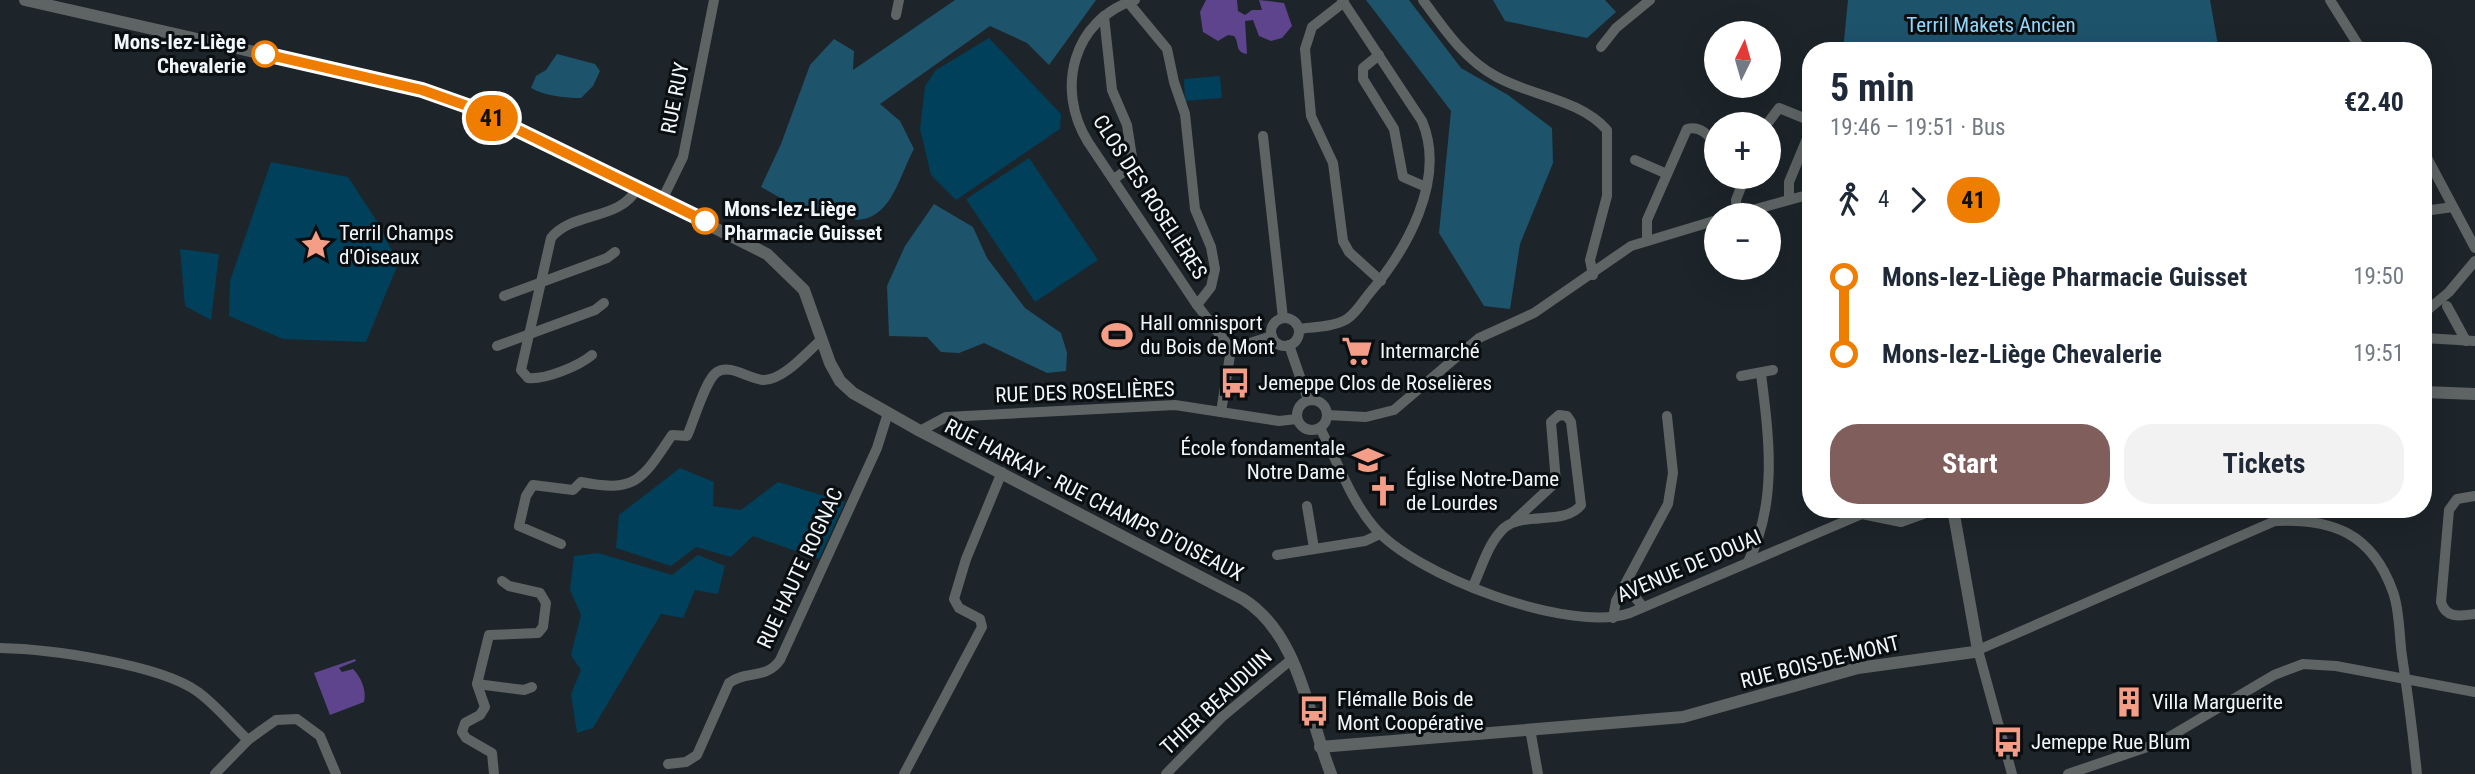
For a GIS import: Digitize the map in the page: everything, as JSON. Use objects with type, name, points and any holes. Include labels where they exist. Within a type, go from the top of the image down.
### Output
[{"type":"street","points":[[25,0],[422,90],[473,108],[662,200]]},
{"type":"street","name":"RUE RUY","points":[[662,200],[683,157],[714,0]]},
{"type":"street","points":[[896,15],[899,0]]},
{"type":"street","points":[[1423,0],[1459,49],[1496,76],[1595,116],[1607,130],[1607,196],[1590,260],[1593,275]]},
{"type":"street","points":[[1601,47],[1616,29],[1650,0]]},
{"type":"street","points":[[2330,0],[2356,42]]},
{"type":"street","points":[[1132,1],[1167,49],[1185,114],[1195,209],[1211,247],[1215,269],[1211,287],[1197,305]]},
{"type":"street","name":"CLOS DES ROSELIÈRES","points":[[1132,1],[1104,16],[1090,30],[1077,53],[1070,90],[1079,126],[1197,305],[1231,349]]},
{"type":"street","points":[[1299,329],[1344,321],[1381,281],[1408,235],[1426,187],[1430,158],[1424,128],[1343,1],[1316,22],[1306,39],[1311,111],[1314,124],[1333,163],[1343,241],[1353,256],[1381,281]]},
{"type":"street","points":[[1104,16],[1112,90],[1128,126],[1132,157],[1129,168],[1114,179]]},
{"type":"street","points":[[1379,55],[1365,65],[1363,79],[1394,129],[1403,177],[1426,187]]},
{"type":"street","points":[[1776,112],[1779,108],[1802,117]]},
{"type":"street","points":[[1647,241],[1647,220],[1690,128],[1704,132]]},
{"type":"street","points":[[1263,136],[1283,318]]},
{"type":"street","points":[[1789,199],[1789,182],[1802,151]]},
{"type":"street","points":[[1635,160],[1667,174]]},
{"type":"street","points":[[2432,167],[2475,248]]},
{"type":"street","points":[[592,355],[584,362],[537,379],[528,378],[521,367],[547,246],[555,232],[625,204],[637,188]]},
{"type":"street","points":[[1776,203],[1802,196]]},
{"type":"street","name":"RUE HARKAY - RUE CHAMPS D'OISEAUX","points":[[662,200],[767,254],[804,290],[835,373],[846,387],[920,431],[1251,604],[1277,630],[1292,659],[1331,774]]},
{"type":"street","points":[[2432,210],[2453,207]]},
{"type":"street","points":[[1327,415],[1366,417],[1394,410],[1479,338],[1534,313],[1593,275],[1631,246],[1704,224]]},
{"type":"street","points":[[503,296],[607,258],[615,252]]},
{"type":"street","points":[[2432,306],[2449,292],[2475,261]]},
{"type":"street","points":[[497,346],[595,310],[604,303]]},
{"type":"street","points":[[2447,306],[2471,341]]},
{"type":"street","points":[[1283,318],[1292,320],[1299,329],[1296,340],[1289,345],[1277,343],[1272,337],[1273,324],[1283,318]]},
{"type":"street","points":[[1221,412],[1231,349],[1272,337]]},
{"type":"street","points":[[561,544],[519,526],[526,496],[533,485],[573,490],[581,481],[610,487],[625,486],[639,477],[672,435],[687,436],[710,379],[718,371],[725,369],[765,380],[778,375],[822,339]]},
{"type":"street","points":[[2432,339],[2471,341]]},
{"type":"street","points":[[1289,345],[1308,400]]},
{"type":"street","points":[[1741,376],[1773,370]]},
{"type":"street","points":[[1748,563],[1758,534],[1771,462],[1761,374]]},
{"type":"street","points":[[2432,392],[2475,394]]},
{"type":"street","points":[[1308,400],[1321,403],[1327,415]]},
{"type":"street","points":[[1308,400],[1297,411],[1297,419],[1302,427],[1311,430],[1320,428],[1327,415]]},
{"type":"street","name":"RUE DES ROSELIÈRES","points":[[920,431],[946,417],[1175,405],[1279,421],[1297,419]]},
{"type":"street","name":"RUE HAUTE ROGNAC","points":[[668,764],[686,762],[698,755],[729,683],[739,677],[762,675],[780,660],[877,448],[888,413]]},
{"type":"street","points":[[1473,586],[1492,543],[1516,520],[1556,482],[1551,422],[1559,415],[1567,416],[1571,422],[1581,505],[1569,513],[1516,520]]},
{"type":"street","points":[[1613,618],[1616,600],[1664,517],[1670,497],[1673,473],[1667,416]]},
{"type":"street","name":"AVENUE DE DOUAI","points":[[1320,428],[1365,515],[1380,534],[1418,559],[1473,586],[1559,615],[1613,618],[1854,518]]},
{"type":"street","points":[[904,774],[982,627],[980,618],[959,608],[954,599],[966,559],[1002,472]]},
{"type":"street","points":[[2475,496],[2454,501],[2449,510],[2441,602],[2445,611],[2452,615],[2475,614]]},
{"type":"street","points":[[1307,506],[1314,548]]},
{"type":"street","name":"AVENUE DE DOUAI","points":[[1888,518],[1901,522],[1912,518]]},
{"type":"street","points":[[1955,518],[1978,650],[2012,774]]},
{"type":"street","name":"RUE BOIS-DE-MONT","points":[[1320,747],[1683,717],[1858,668],[1978,650],[2275,521],[2309,519],[2333,525],[2350,534],[2374,554],[2393,593],[2417,774]]},
{"type":"street","points":[[1277,555],[1365,541],[1380,534]]},
{"type":"street","points":[[1758,534],[1779,549]]},
{"type":"street","points":[[494,774],[492,753],[462,732],[465,723],[480,715],[484,709],[477,684],[489,635],[534,634],[542,627],[546,603],[544,596],[502,581]]},
{"type":"street","points":[[1625,585],[1643,607]]},
{"type":"street","points":[[0,648],[30,649],[158,673],[197,691],[248,740]]},
{"type":"street","name":"THIER BEAUDUIN","points":[[1166,774],[1222,717],[1292,659]]},
{"type":"street","points":[[2068,774],[2116,760],[2176,735],[2293,667],[2322,664],[2475,692]]},
{"type":"street","points":[[477,684],[524,690],[532,687]]},
{"type":"street","points":[[215,774],[248,740],[276,720],[297,719],[320,736],[336,774]]},
{"type":"street","points":[[1530,729],[1538,774]]},
{"type":"shaded area","points":[[1206,0],[1237,0],[1238,11],[1245,15],[1252,10],[1262,10],[1259,0],[1284,3],[1292,26],[1282,38],[1271,41],[1259,36],[1253,20],[1245,21],[1247,54],[1243,53],[1234,36],[1228,35],[1218,41],[1203,32],[1200,12]]},
{"type":"shaded area","points":[[989,38],[1061,114],[1060,129],[956,200],[931,175],[920,129],[925,86],[936,70]]},
{"type":"shaded area","points":[[1220,76],[1222,98],[1185,101],[1184,79]]},
{"type":"shaded area","points":[[1029,158],[1098,260],[1035,302],[966,199]]},
{"type":"shaded area","name":"Terril Champs d'Oiseaux","points":[[271,162],[348,177],[380,226],[398,264],[366,342],[283,339],[229,316],[230,281]]},
{"type":"shaded area","points":[[180,249],[219,254],[211,320],[185,306]]},
{"type":"shaded area","points":[[680,468],[714,482],[713,506],[741,510],[778,482],[845,502],[819,559],[753,536],[731,557],[696,547],[671,566],[616,548],[619,515]]},
{"type":"shaded area","points":[[598,553],[672,575],[698,555],[725,566],[718,594],[695,590],[683,618],[661,614],[593,728],[577,733],[571,694],[581,670],[571,655],[581,615],[570,590],[574,556]]},
{"type":"shaded area","points":[[355,659],[356,661],[339,668],[342,672],[353,669],[356,672],[364,689],[364,702],[330,715],[314,673]]},
{"type":"green space","points":[[955,0],[1096,0],[1049,65],[1027,43],[990,26],[880,104],[900,121],[914,149],[893,194],[878,212],[868,218],[856,220],[837,202],[809,214],[761,187],[781,144],[810,65],[834,39],[854,51],[853,70]]},
{"type":"green space","points":[[1366,0],[1409,0],[1461,68],[1508,95],[1552,128],[1553,163],[1520,244],[1510,309],[1484,306],[1439,233],[1451,111]]},
{"type":"green space","points":[[1493,0],[1605,0],[1616,12],[1587,38],[1505,21]]},
{"type":"green space","name":"Terril Makets Ancien","points":[[1848,0],[2210,0],[2217,42],[1844,42]]},
{"type":"green space","points":[[557,54],[595,64],[600,71],[593,86],[581,98],[549,95],[531,88],[536,76],[546,70]]},
{"type":"green space","points":[[934,204],[973,227],[987,258],[1025,308],[1061,333],[1067,353],[1066,371],[1047,373],[984,343],[959,353],[941,352],[927,337],[889,336],[887,286],[905,246]]},
{"type":"bus line","name":"41","points":[[265,54],[422,90],[473,108],[705,221]]},
{"type":"place","name":"Mons-lez-Liège Chevalerie","points":[[265,54]]},
{"type":"place","name":"Mons-lez-Liège Pharmacie Guisset","points":[[705,221]]},
{"type":"place","name":"Terril Champs d'Oiseaux","points":[[316,245]]},
{"type":"place","name":"Hall omnisport du Bois de Mont","points":[[1117,335]]},
{"type":"place","name":"Intermarché","points":[[1357,351]]},
{"type":"place","name":"Jemeppe Clos de Roselières","points":[[1235,383]]},
{"type":"place","name":"École fondamentale Notre Dame","points":[[1368,460]]},
{"type":"place","name":"Église Notre-Dame de Lourdes","points":[[1383,491]]},
{"type":"place","name":"Villa Marguerite","points":[[2129,702]]},
{"type":"place","name":"Flémalle Bois de Mont Coopérative","points":[[1314,711]]},
{"type":"place","name":"Jemeppe Rue Blum","points":[[2008,742]]}]
